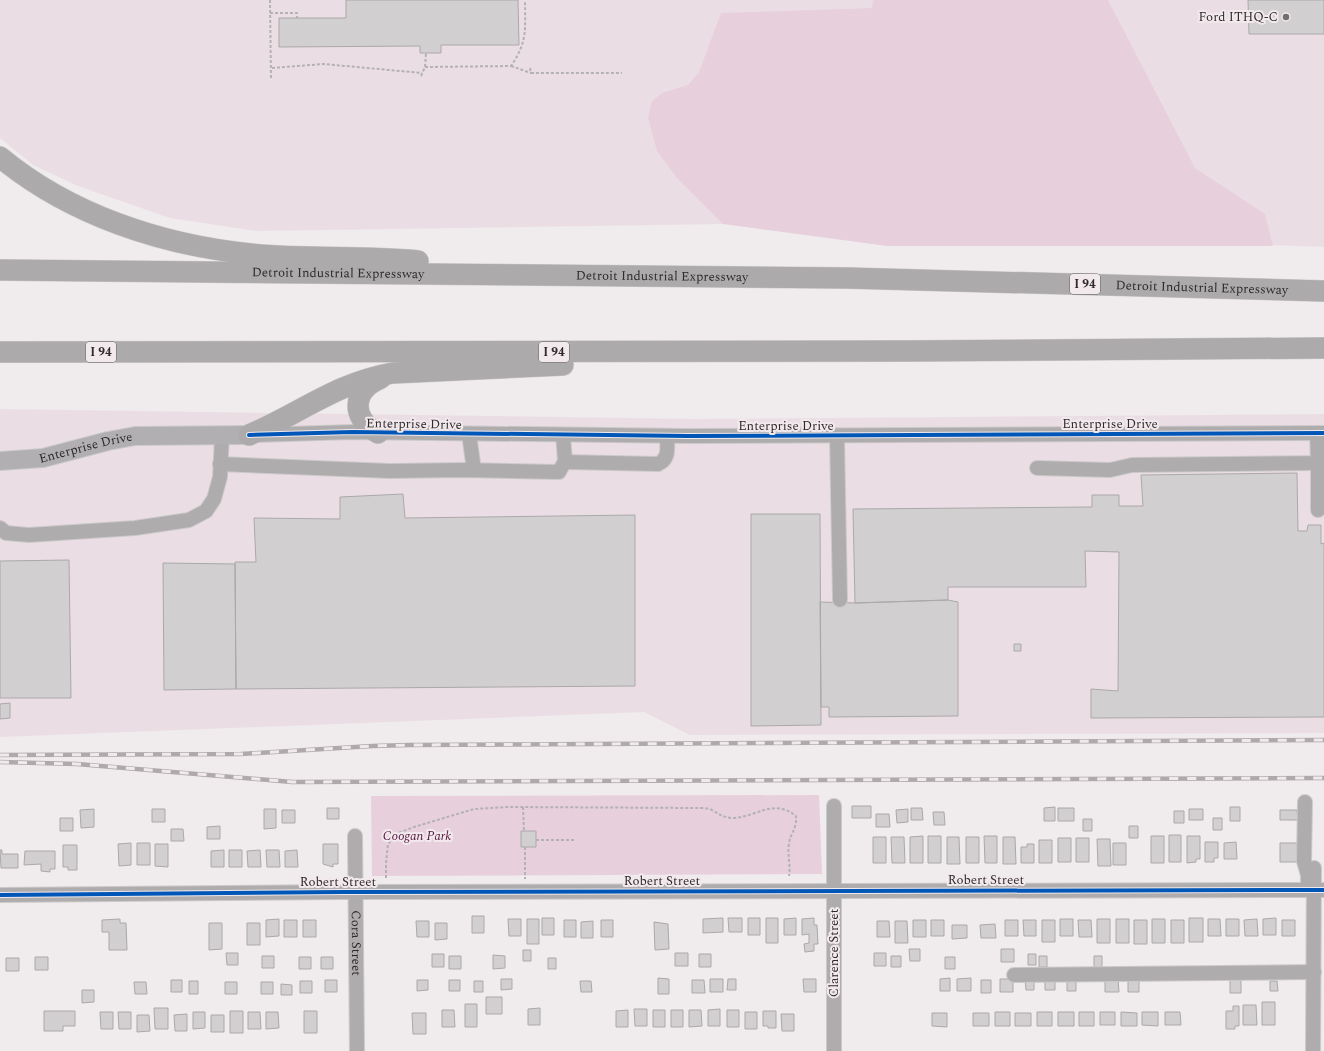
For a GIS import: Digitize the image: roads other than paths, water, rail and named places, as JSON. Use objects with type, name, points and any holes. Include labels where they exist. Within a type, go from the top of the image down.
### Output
[{"type":"highway","points":[[0,157],[29,179],[83,209],[144,232],[184,243],[252,254],[407,260],[532,274]]},
{"type":"highway","name":"Detroit Industrial Expressway","points":[[0,270],[252,274],[532,274],[847,278],[1324,291]]},
{"type":"highway","name":"I 94","points":[[0,352],[907,351],[1324,348]]},
{"type":"highway","points":[[248,435],[268,427],[308,403],[341,388],[366,378],[393,373],[907,351]]},
{"type":"highway","points":[[378,434],[368,428],[360,419],[358,402],[361,393],[368,385],[393,373]]},
{"type":"main road","name":"Enterprise Drive","points":[[0,461],[43,458],[108,441],[135,436],[248,435]]},
{"type":"street","name":"Enterprise Drive","points":[[248,435],[469,434],[837,436],[1321,433]]},
{"type":"street","points":[[1318,510],[1318,463],[1321,433]]},
{"type":"street","points":[[469,434],[474,470]]},
{"type":"street","points":[[0,528],[6,533],[29,535],[135,528],[189,520],[206,511],[214,500],[220,477],[222,435]]},
{"type":"street","points":[[220,464],[390,471],[474,470],[559,472],[565,462],[563,435]]},
{"type":"street","points":[[565,462],[658,464],[663,462],[667,456],[667,436]]},
{"type":"street","points":[[837,436],[840,600]]},
{"type":"street","points":[[1037,468],[1110,470],[1132,464],[1318,463]]},
{"type":"street","points":[[1305,802],[1304,861],[1315,891]]},
{"type":"street","name":"Clarence Street","points":[[834,806],[834,1051]]},
{"type":"street","name":"Cora Street","points":[[355,836],[357,1051]]},
{"type":"street","points":[[1313,1051],[1314,868]]},
{"type":"street","name":"Robert Street","points":[[0,895],[834,890],[1315,891]]},
{"type":"street","points":[[1014,975],[1314,972]]},
{"type":"railway","points":[[0,755],[241,754],[410,745],[1324,740]]},
{"type":"railway","points":[[0,762],[77,764],[292,782],[1324,778]]},
{"type":"place","name":"Ford ITHQ-C","points":[[1286,17]]},
{"type":"park label","name":"Coogan Park","points":[[417,836]]}]
